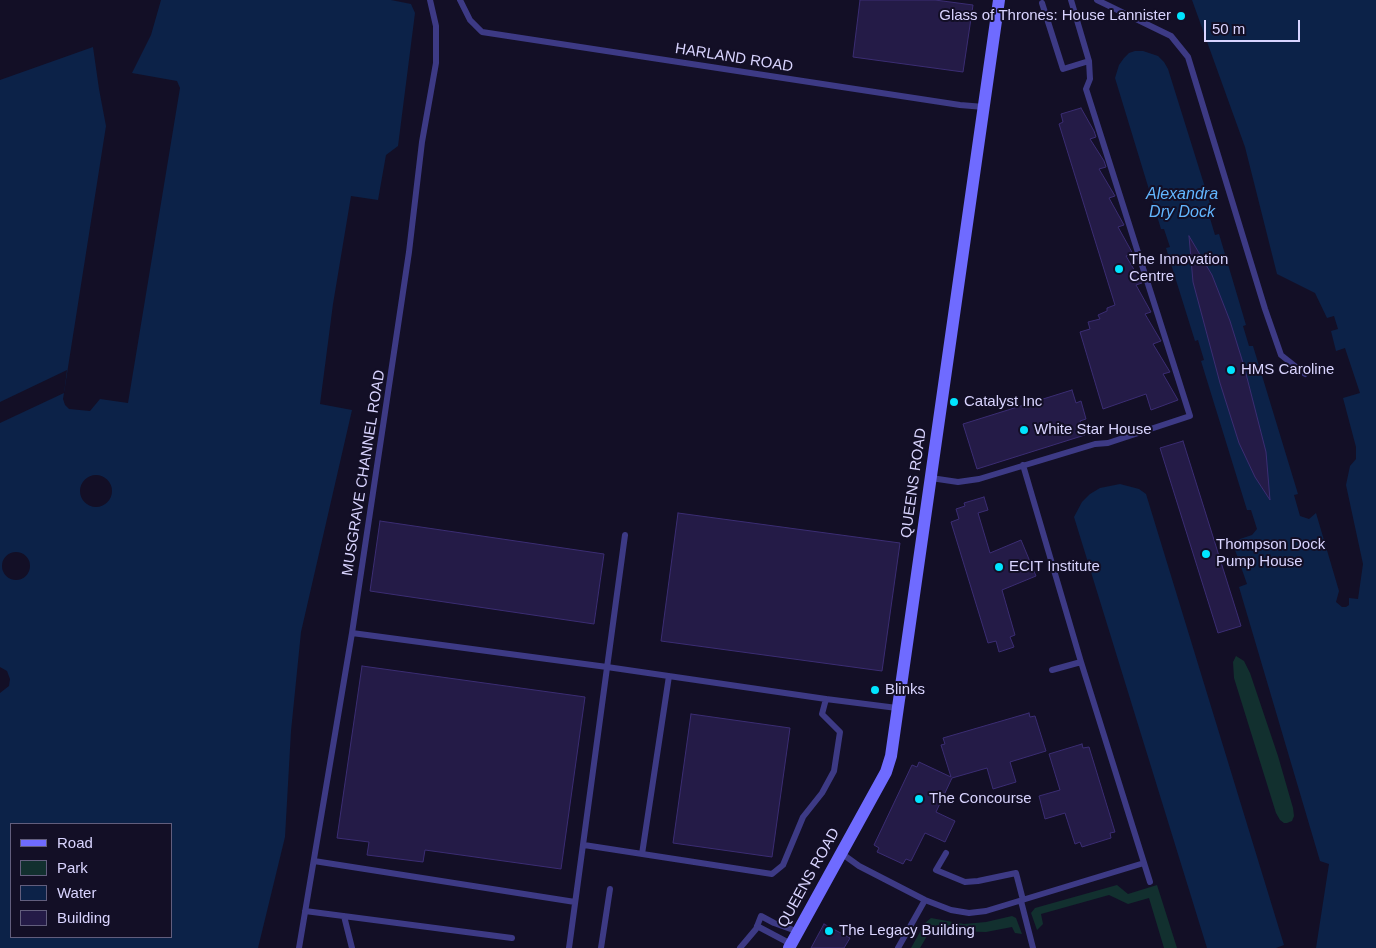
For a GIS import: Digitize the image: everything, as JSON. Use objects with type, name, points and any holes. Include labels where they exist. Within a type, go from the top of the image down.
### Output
[{"type":"street","name":"QUEENS ROAD","points":[[790,946],[886,772],[891,756],[999,0]]},
{"type":"lane","name":"MUSGRAVE CHANNEL ROAD","points":[[299,948],[352,632],[408,261],[422,142],[436,63],[436,26],[430,0]]},
{"type":"lane","name":"HARLAND ROAD","points":[[460,0],[470,20],[482,32],[960,105],[984,107]]},
{"type":"lane","points":[[931,478],[958,482],[979,479],[1095,444],[1108,443],[1190,416],[1086,88],[1090,78],[1089,61],[1071,0]]},
{"type":"lane","points":[[1097,0],[1170,36],[1188,57],[1265,309],[1281,355],[1305,374]]},
{"type":"lane","points":[[1042,3],[1063,69],[1089,61]]},
{"type":"lane","points":[[1023,465],[1081,662],[1150,882]]},
{"type":"lane","points":[[569,948],[625,535]]},
{"type":"lane","points":[[352,632],[897,708]]},
{"type":"lane","points":[[1052,670],[1081,662]]},
{"type":"lane","points":[[642,854],[669,676]]},
{"type":"lane","points":[[584,845],[772,874],[782,865],[803,817],[822,793],[834,772],[840,732],[822,714],[826,699]]},
{"type":"lane","points":[[841,853],[859,866],[925,900],[951,910],[969,913],[986,912],[1144,863]]},
{"type":"lane","points":[[946,853],[936,870],[965,882],[978,882],[1016,873],[1033,948]]},
{"type":"lane","points":[[314,861],[575,902]]},
{"type":"lane","points":[[601,948],[610,888]]},
{"type":"lane","points":[[898,948],[925,900]]},
{"type":"lane","points":[[305,910],[512,938]]},
{"type":"lane","points":[[344,916],[352,948]]},
{"type":"lane","points":[[740,948],[757,926],[761,916],[799,932]]},
{"type":"lane","points":[[757,926],[790,946]]},
{"type":"green space","points":[[1236,656],[1244,661],[1250,673],[1278,756],[1293,808],[1294,816],[1292,821],[1287,823],[1280,820],[1276,813],[1234,678],[1233,662]]},
{"type":"green space","points":[[1117,885],[1128,894],[1157,885],[1177,948],[1164,948],[1149,898],[1128,904],[1109,895],[1041,914],[1043,924],[1037,930],[1031,913],[1035,908]]},
{"type":"green space","points":[[1012,916],[1016,918],[1022,934],[1015,933],[1012,927],[986,932],[948,931],[938,928],[930,931],[920,948],[911,948],[925,923],[931,918],[964,924],[986,922]]},
{"type":"water","points":[[161,0],[391,0],[411,4],[415,13],[398,146],[386,155],[378,200],[351,196],[333,304],[320,404],[352,410],[301,632],[291,731],[285,837],[258,948],[0,948],[0,80],[93,47],[106,126],[63,399],[69,409],[90,411],[100,399],[128,403],[180,88],[177,81],[132,73],[151,35]]},
{"type":"water","name":"Alexandra Dry Dock","points":[[1192,0],[1376,0],[1376,948],[1316,948],[1329,864],[1320,861],[1239,587],[1247,584],[1234,547],[1237,540],[1252,535],[1257,529],[1251,510],[1247,510],[1201,361],[1204,360],[1198,340],[1195,341],[1166,248],[1170,247],[1164,229],[1161,229],[1115,78],[1119,65],[1124,58],[1129,53],[1135,51],[1143,51],[1158,56],[1168,69],[1213,213],[1209,215],[1215,235],[1219,234],[1246,325],[1243,326],[1249,346],[1253,346],[1298,494],[1294,495],[1300,516],[1309,519],[1316,513],[1339,591],[1336,602],[1342,607],[1346,607],[1349,605],[1349,598],[1358,599],[1363,564],[1346,485],[1350,466],[1356,459],[1356,447],[1343,398],[1360,393],[1345,348],[1336,351],[1331,331],[1338,329],[1334,316],[1327,318],[1315,293],[1277,274],[1245,147]]},
{"type":"water","points":[[1120,484],[1139,489],[1146,494],[1284,945],[1276,948],[1207,948],[1074,517],[1082,502],[1090,494],[1100,488]]},
{"type":"pier","points":[[67,370],[64,393],[0,423],[0,402]]},
{"type":"pier","points":[[96,475],[102,476],[107,480],[111,485],[111,497],[107,502],[102,506],[96,507],[90,506],[85,502],[81,497],[80,491],[81,485],[85,480],[90,476]]},
{"type":"pier","points":[[16,552],[26,556],[30,566],[26,576],[16,580],[6,576],[2,566],[6,556]]},
{"type":"pier","points":[[0,667],[7,671],[10,679],[9,686],[0,693]]},
{"type":"building","points":[[860,0],[935,0],[973,5],[963,72],[853,57]]},
{"type":"building","name":"The Innovation Centre","points":[[1081,108],[1096,137],[1090,139],[1106,167],[1099,169],[1115,196],[1109,198],[1124,225],[1118,227],[1133,254],[1126,256],[1142,283],[1136,285],[1151,312],[1145,314],[1161,341],[1153,344],[1170,372],[1163,374],[1178,400],[1151,410],[1146,394],[1103,409],[1080,332],[1090,329],[1088,322],[1100,319],[1098,315],[1115,305],[1059,124],[1063,122],[1061,114]]},
{"type":"building","name":"HMS Caroline","points":[[1189,236],[1212,275],[1230,321],[1244,366],[1266,452],[1270,500],[1255,477],[1239,443],[1220,383],[1193,282]]},
{"type":"building","name":"White Star House","points":[[1072,390],[1076,403],[1081,401],[1086,419],[1080,421],[1085,435],[977,469],[963,424]]},
{"type":"building","name":"Thompson Dock Pump House","points":[[1183,441],[1241,626],[1218,633],[1160,448]]},
{"type":"building","name":"ECIT Institute","points":[[984,497],[988,510],[978,513],[990,553],[1021,540],[1036,576],[1002,590],[1015,635],[1010,637],[1014,647],[999,652],[996,641],[988,643],[951,522],[959,519],[956,509],[965,506],[964,503]]},
{"type":"building","points":[[678,513],[900,543],[882,671],[661,641]]},
{"type":"building","points":[[380,521],[604,554],[594,624],[370,591]]},
{"type":"building","points":[[362,666],[585,697],[561,869],[425,850],[423,862],[367,855],[369,842],[337,838]]},
{"type":"building","points":[[1029,713],[1030,717],[1035,716],[1046,751],[1010,762],[1016,782],[993,789],[987,768],[952,778],[936,812],[955,821],[945,842],[925,833],[911,861],[906,859],[903,864],[877,852],[879,848],[874,845],[912,765],[917,767],[919,762],[951,777],[941,745],[945,744],[943,738]]},
{"type":"building","points":[[691,714],[790,728],[772,857],[673,843]]},
{"type":"building","points":[[1082,744],[1083,748],[1089,747],[1115,832],[1110,833],[1111,838],[1082,847],[1080,842],[1075,844],[1065,813],[1045,819],[1039,796],[1060,790],[1049,754]]},
{"type":"building","name":"The Legacy Building","points":[[824,924],[850,938],[844,948],[811,948]]},
{"type":"place","name":"Glass of Thrones: House Lannister","points":[[1181,16]]},
{"type":"place","name":"The Innovation Centre","points":[[1119,269]]},
{"type":"place","name":"HMS Caroline","points":[[1231,370]]},
{"type":"place","name":"Catalyst Inc","points":[[954,402]]},
{"type":"place","name":"White Star House","points":[[1024,430]]},
{"type":"place","name":"Thompson Dock Pump House","points":[[1206,554]]},
{"type":"place","name":"ECIT Institute","points":[[999,567]]},
{"type":"place","name":"Blinks","points":[[875,690]]},
{"type":"place","name":"The Concourse","points":[[919,799]]},
{"type":"place","name":"The Legacy Building","points":[[829,931]]}]
